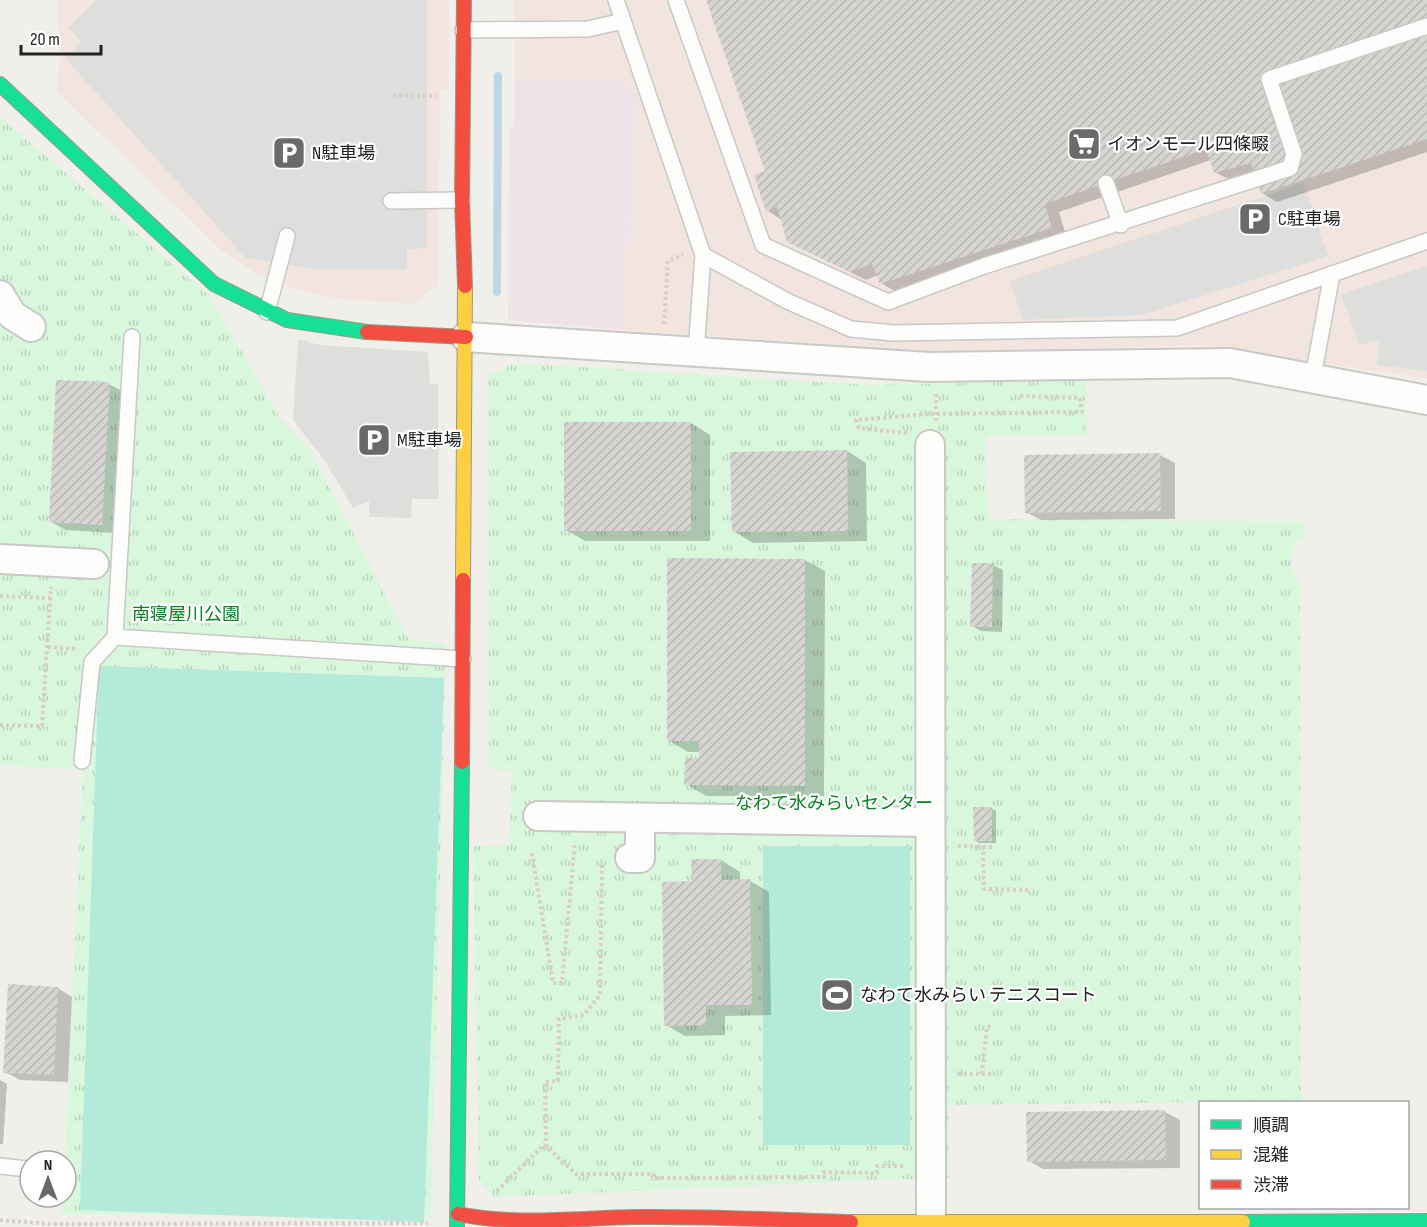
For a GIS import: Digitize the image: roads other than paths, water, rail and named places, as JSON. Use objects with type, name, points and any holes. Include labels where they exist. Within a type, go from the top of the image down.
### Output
[{"type":"street","points":[[464,0],[462,200],[466,337],[457,1221],[525,1222],[637,1216],[931,1224],[1427,1221]]},
{"type":"street","points":[[0,84],[214,284],[287,320],[336,329],[397,335],[466,337],[663,352],[929,367],[1230,363],[1427,400]]},
{"type":"street","points":[[0,295],[12,315],[31,327]]},
{"type":"street","points":[[930,445],[931,1224]]},
{"type":"street","points":[[0,559],[106,565]]},
{"type":"street","points":[[538,816],[930,822]]},
{"type":"street","points":[[630,858],[640,858],[640,818]]},
{"type":"lane","points":[[616,0],[702,252],[696,353]]},
{"type":"lane","points":[[676,0],[763,245],[888,302],[984,266],[1121,225],[1290,168],[1294,154],[1269,79],[1427,26]]},
{"type":"lane","points":[[464,30],[588,29],[623,21]]},
{"type":"lane","points":[[1106,183],[1121,225]]},
{"type":"lane","points":[[391,201],[462,200]]},
{"type":"lane","points":[[267,312],[287,236]]},
{"type":"lane","points":[[702,252],[787,301],[851,329],[893,333],[1177,328],[1427,242]]},
{"type":"lane","points":[[1312,377],[1332,274]]},
{"type":"lane","points":[[82,761],[92,662],[115,637],[106,565],[132,337]]},
{"type":"lane","points":[[115,637],[464,659]]},
{"type":"lane","points":[[0,1166],[18,1168]]},
{"type":"waterway","points":[[497,292],[498,76]]},
{"type":"place","name":"イオンモール四條畷","points":[[1084,144]]},
{"type":"place","name":"N駐車場","points":[[289,153]]},
{"type":"place","name":"C駐車場","points":[[1255,219]]},
{"type":"place","name":"M駐車場","points":[[374,440]]},
{"type":"place","name":"なわて水みらい テニスコート","points":[[837,995]]},
{"type":"park label","name":"南寝屋川公園","points":[[186,614]]},
{"type":"park label","name":"なわて水みらいセンター","points":[[834,803]]}]
